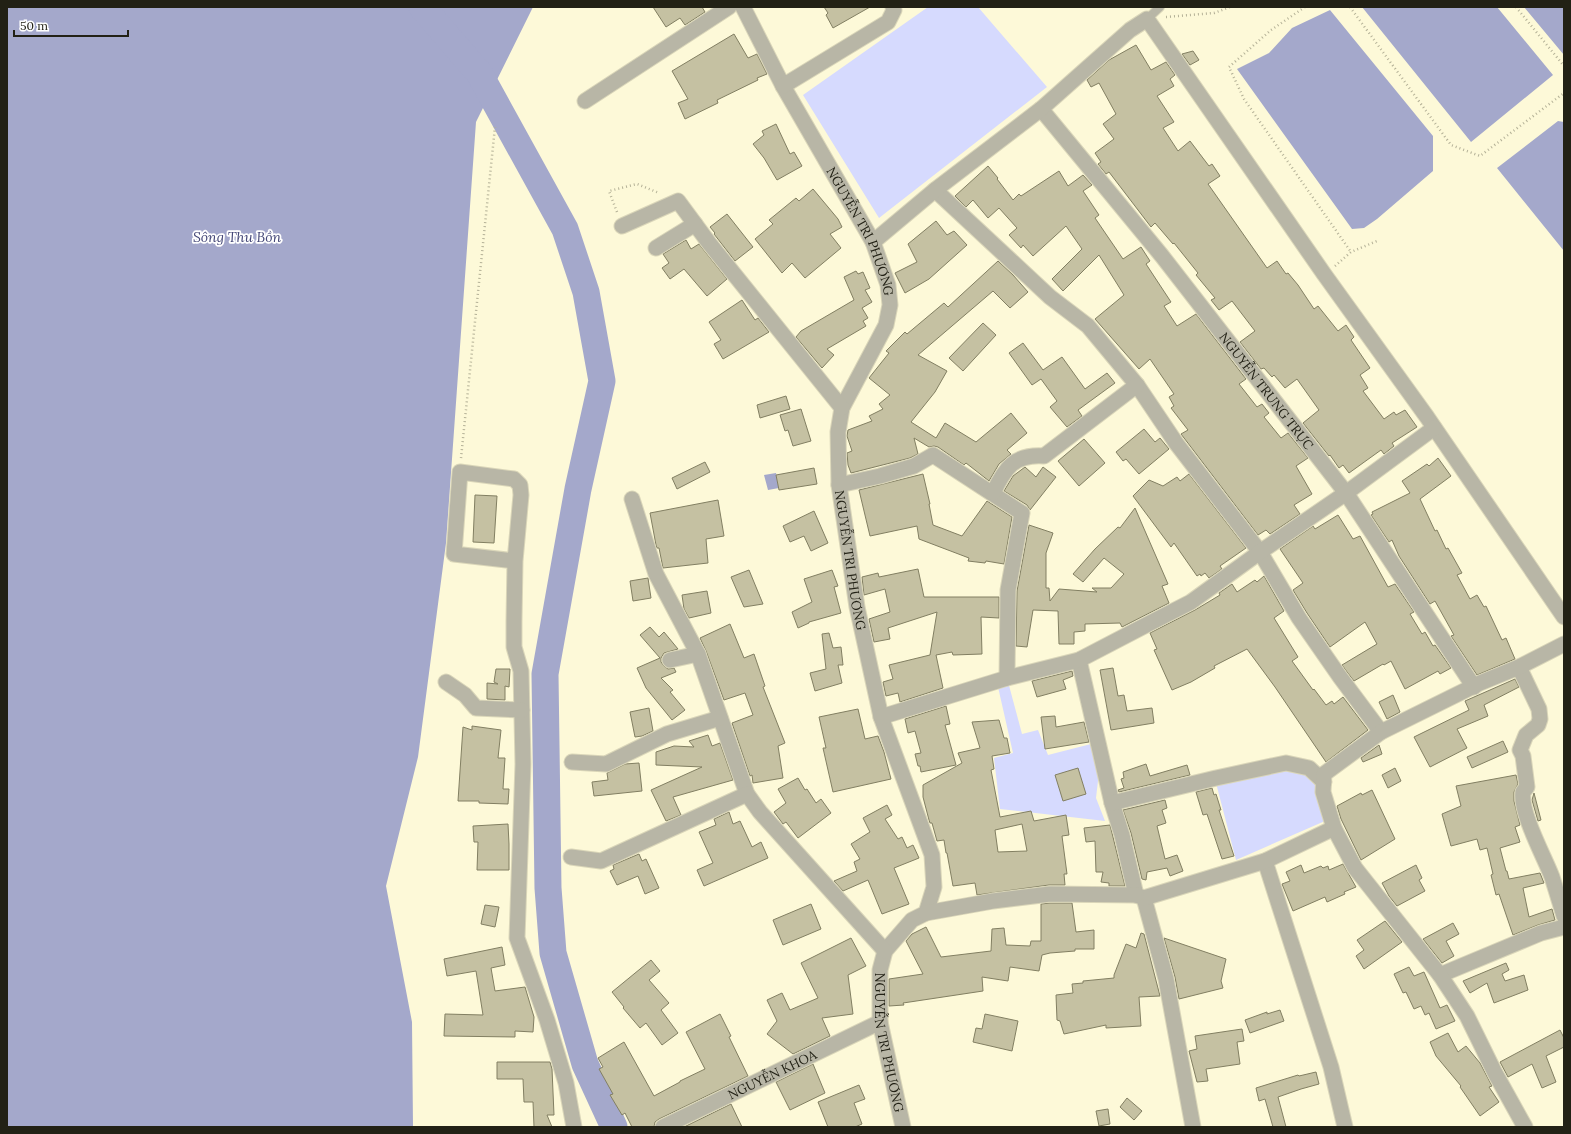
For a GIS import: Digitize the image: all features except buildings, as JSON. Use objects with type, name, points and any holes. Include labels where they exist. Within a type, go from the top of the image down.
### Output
[{"type":"street","points":[[585,101],[729,7]]},
{"type":"street","name":"NGUYỄN TRI PHƯƠNG","points":[[743,7],[784,86],[873,242],[888,285],[890,305],[886,325],[842,408],[838,432],[839,485],[857,607],[881,717],[932,855],[934,887],[926,913],[912,920],[885,951],[880,970],[880,1022],[903,1127]]},
{"type":"street","points":[[784,86],[888,22],[894,10],[893,7]]},
{"type":"street","points":[[873,242],[935,190],[1041,108],[1130,30],[1147,19],[1324,274],[1434,428],[1564,617]]},
{"type":"street","name":"NGUYỄN TRUNG TRỰC","points":[[1041,108],[1162,256],[1346,493],[1474,687]]},
{"type":"street","points":[[935,190],[1050,297],[1088,326],[1137,386],[1176,443],[1260,552],[1299,618],[1340,678],[1381,732]]},
{"type":"street","points":[[622,226],[678,201],[842,408]]},
{"type":"street","points":[[656,248],[695,224]]},
{"type":"street","points":[[993,493],[1001,476],[1013,462],[1024,458],[1044,456],[1137,386]]},
{"type":"street","points":[[881,717],[1007,678],[1079,660],[1191,602],[1260,552],[1346,493],[1434,428]]},
{"type":"street","points":[[839,485],[880,476],[914,466],[933,455],[1022,513],[1008,590],[1007,678]]},
{"type":"street","points":[[516,561],[454,554],[460,472],[514,479],[520,485],[521,495],[516,561],[514,647],[521,671],[522,710],[517,938],[547,1020],[566,1083],[574,1127]]},
{"type":"street","points":[[632,500],[656,574],[698,654],[747,794],[760,812],[885,951]]},
{"type":"street","points":[[1525,1127],[1467,1016],[1440,975],[1356,868],[1334,828],[1323,792],[1324,774],[1381,732],[1519,667],[1564,644]]},
{"type":"street","points":[[670,660],[698,654]]},
{"type":"street","points":[[1079,660],[1112,804],[1166,979],[1193,1127]]},
{"type":"street","points":[[1519,667],[1539,709],[1540,719],[1538,725],[1526,735],[1520,750],[1523,756],[1527,787],[1523,792],[1524,799],[1529,822],[1552,878],[1564,916]]},
{"type":"street","points":[[446,682],[466,695],[476,708],[522,710]]},
{"type":"street","points":[[572,762],[606,764],[667,734],[720,718]]},
{"type":"street","points":[[1112,804],[1216,778],[1286,763],[1309,768],[1324,782]]},
{"type":"street","points":[[571,857],[601,861],[747,794]]},
{"type":"street","points":[[926,913],[993,901],[1050,894],[1140,897],[1265,861],[1334,828]]},
{"type":"street","points":[[1265,861],[1331,1067],[1345,1127]]},
{"type":"street","points":[[1440,975],[1541,933],[1564,926]]},
{"type":"street","name":"NGUYỄN KHOA","points":[[663,1127],[880,1022]]},
{"type":"lane","points":[[1147,19],[1160,7]]},
{"type":"path","points":[[1147,19],[1214,13],[1230,7]]},
{"type":"path","points":[[1305,7],[1271,30],[1229,66],[1244,99],[1351,252]]},
{"type":"path","points":[[1350,7],[1451,146],[1480,156],[1564,93]]},
{"type":"path","points":[[1516,7],[1564,66]]},
{"type":"path","points":[[460,472],[495,127]]},
{"type":"path","points":[[622,226],[609,191],[637,184],[678,201]]},
{"type":"path","points":[[1324,274],[1351,252],[1377,241]]},
{"type":"shaded area","points":[[928,7],[978,7],[1047,87],[879,218],[803,95]]},
{"type":"shaded area","points":[[1007,678],[1022,734],[1038,730],[1048,755],[1091,744],[1101,755],[1096,798],[1105,821],[1000,809],[994,758],[1013,753],[998,687]]},
{"type":"shaded area","points":[[1286,763],[1318,776],[1325,821],[1236,860],[1216,783]]},
{"type":"water","name":"Sông Thu Bồn","points":[[7,7],[533,7],[476,122],[446,543],[418,757],[386,886],[412,1022],[413,1127],[7,1127]]},
{"type":"water","points":[[1362,7],[1497,7],[1553,75],[1471,142]]},
{"type":"water","points":[[1524,7],[1564,7],[1564,55]]},
{"type":"water","points":[[1330,10],[1433,136],[1433,171],[1377,219],[1364,228],[1352,229],[1237,69],[1269,53],[1292,28]]},
{"type":"water","points":[[1558,121],[1564,122],[1564,251],[1497,168]]},
{"type":"water","points":[[776,473],[779,488],[768,490],[764,475]]},
{"type":"waterway","points":[[422,7],[479,73],[565,229],[586,292],[602,381],[578,489],[545,674],[548,888],[553,953],[585,1064],[614,1127]]}]
